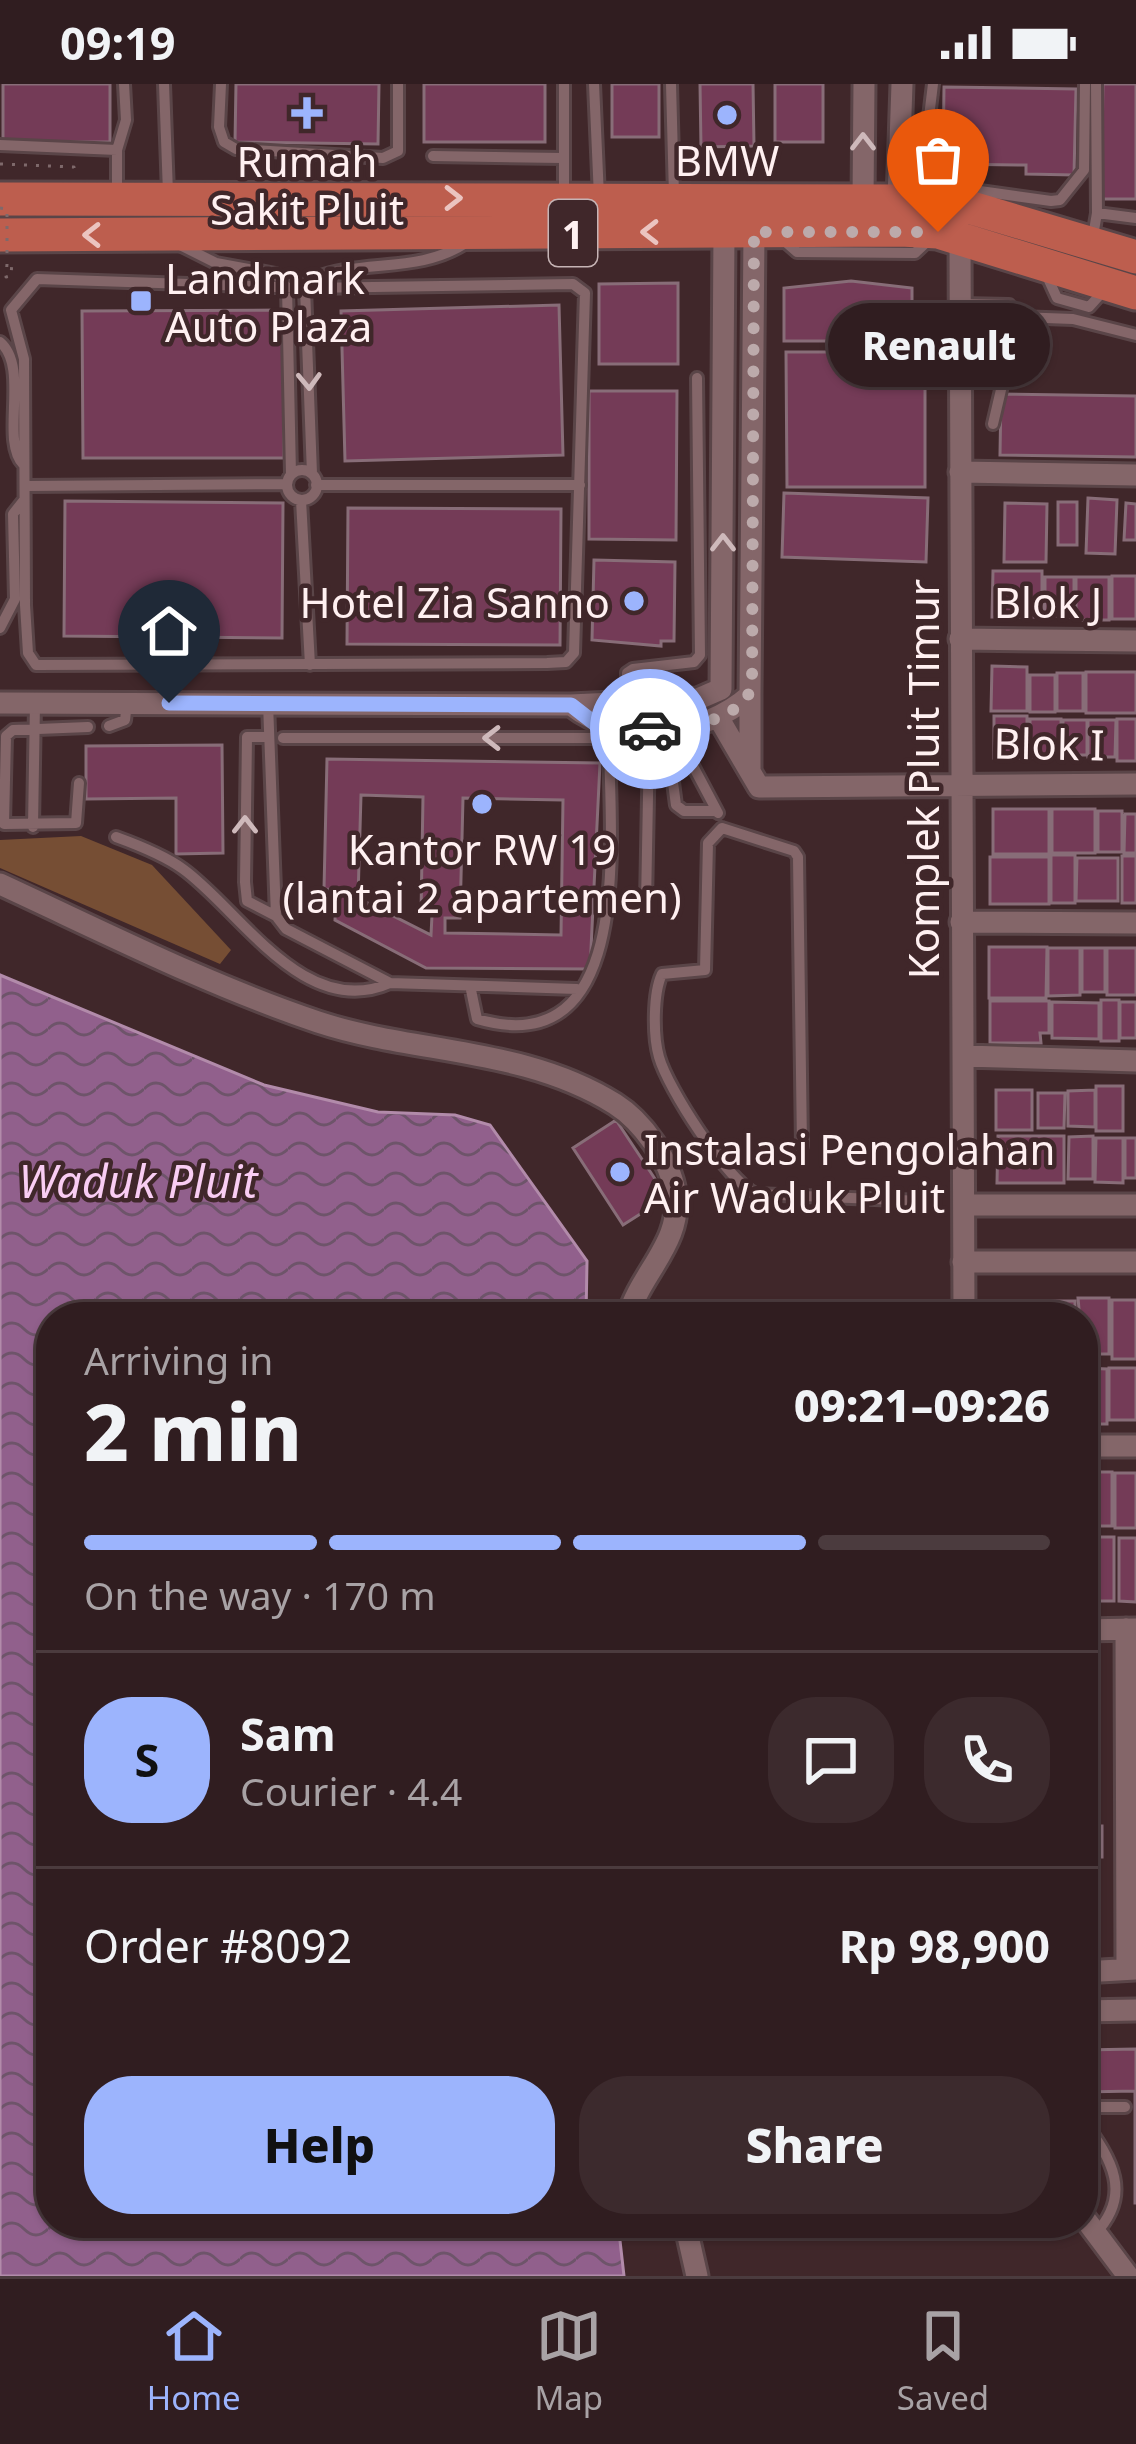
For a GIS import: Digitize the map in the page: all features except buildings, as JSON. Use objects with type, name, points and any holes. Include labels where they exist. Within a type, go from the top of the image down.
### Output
[{"type":"highway","name":"1","points":[[0,204],[117,196],[898,201],[972,208],[1072,245],[1128,293]]},
{"type":"highway","points":[[337,199],[337,235]]},
{"type":"highway","name":"1","points":[[6,244],[161,235],[750,232],[949,236],[1072,245],[1136,257]]},
{"type":"street","points":[[863,84],[863,201]]},
{"type":"street","points":[[898,201],[902,84]]},
{"type":"street","points":[[0,703],[571,705],[707,697],[721,689],[723,407],[750,232]]},
{"type":"street","points":[[750,232],[750,776]]},
{"type":"street","name":"Komplek Pluit Timur","points":[[949,236],[960,304],[964,1302]]},
{"type":"street","points":[[723,407],[753,408]]},
{"type":"street","points":[[960,472],[1136,475]]},
{"type":"street","name":"Blok J","points":[[960,639],[1136,640]]},
{"type":"street","points":[[571,705],[598,726],[697,729],[750,695]]},
{"type":"street","points":[[697,729],[750,776]]},
{"type":"street","name":"Blok I","points":[[750,776],[759,787],[1136,784]]},
{"type":"street","points":[[0,884],[201,976],[316,1021],[490,1054],[617,1105],[652,1141],[675,1190],[671,1237],[636,1302]]},
{"type":"street","points":[[961,922],[1136,923]]},
{"type":"street","points":[[964,1056],[1136,1061]]},
{"type":"street","points":[[964,1205],[1136,1205]]},
{"type":"street","points":[[963,1262],[1136,1262]]},
{"type":"street","points":[[1098,1446],[1136,1446]]},
{"type":"street","points":[[1098,1630],[1131,1629],[1132,1969],[1098,1971]]},
{"type":"street","points":[[1098,2011],[1136,2010]]},
{"type":"street","points":[[1098,2237],[1128,2276]]},
{"type":"street","points":[[689,2238],[697,2276]]},
{"type":"lane","points":[[117,196],[117,150],[126,120],[124,84]]},
{"type":"lane","points":[[164,84],[168,196]]},
{"type":"lane","points":[[221,84],[219,128],[224,142],[236,149],[383,158],[398,152],[398,84]]},
{"type":"lane","points":[[564,84],[564,199]]},
{"type":"lane","points":[[594,84],[599,200]]},
{"type":"lane","points":[[671,84],[674,200]]},
{"type":"lane","points":[[933,84],[925,158],[938,185],[1060,200]]},
{"type":"lane","points":[[1060,200],[1084,170],[1085,84]]},
{"type":"lane","points":[[1072,245],[1096,84]]},
{"type":"lane","points":[[0,145],[117,150]]},
{"type":"lane","points":[[433,156],[562,158]]},
{"type":"lane","points":[[1060,200],[1072,245]]},
{"type":"lane","points":[[1072,245],[1136,218]]},
{"type":"lane","points":[[310,665],[301,500],[314,480],[305,288],[310,280],[346,267],[438,258],[482,232]]},
{"type":"lane","points":[[161,235],[216,263],[276,274],[287,288],[290,495],[301,500]]},
{"type":"lane","points":[[38,279],[305,288],[573,284],[585,293],[574,653],[566,662],[36,664],[28,653],[24,358],[11,310],[38,279]]},
{"type":"lane","points":[[960,304],[1009,305],[1018,317]]},
{"type":"lane","points":[[1018,317],[1073,319],[1136,335]]},
{"type":"lane","points":[[993,424],[1018,317]]},
{"type":"lane","points":[[0,342],[11,356],[13,447],[23,464]]},
{"type":"lane","points":[[628,701],[628,673],[633,669],[694,662],[700,655],[697,379]]},
{"type":"lane","points":[[26,486],[289,479],[580,485]]},
{"type":"lane","points":[[0,628],[15,599],[13,514],[24,500]]},
{"type":"lane","points":[[33,827],[35,703]]},
{"type":"lane","points":[[65,703],[65,728]]},
{"type":"lane","points":[[276,703],[272,751],[276,916]]},
{"type":"lane","points":[[109,726],[125,720],[127,704]]},
{"type":"lane","points":[[79,783],[76,824],[4,824],[6,736],[32,728],[88,728]]},
{"type":"lane","points":[[667,746],[697,729]]},
{"type":"lane","points":[[247,901],[247,737],[642,738],[667,746],[697,729]]},
{"type":"lane","points":[[697,729],[722,828]]},
{"type":"lane","points":[[471,990],[477,1019],[529,1026],[552,1020],[600,956],[608,926],[609,738]]},
{"type":"lane","points":[[646,904],[649,743]]},
{"type":"lane","points":[[667,746],[676,806],[684,812],[717,812]]},
{"type":"lane","points":[[722,828],[794,850],[797,856],[802,1146]]},
{"type":"lane","points":[[722,828],[708,843],[705,970],[662,974],[657,985],[659,1057],[682,1101],[712,1147],[754,1194],[922,1201]]},
{"type":"lane","points":[[116,837],[183,869],[282,962],[342,989],[358,992],[390,983],[471,990],[578,989]]},
{"type":"lane","points":[[224,910],[247,901]]},
{"type":"lane","points":[[247,901],[276,916],[300,937],[390,983]]},
{"type":"lane","points":[[247,934],[247,924],[259,911]]},
{"type":"lane","points":[[1098,2107],[1125,2107]]},
{"type":"lane","points":[[1098,2149],[1120,2192],[1117,2208],[1098,2220]]},
{"type":"path","points":[[0,164],[74,166],[74,177]]},
{"type":"path","points":[[0,204],[7,208],[6,244]]},
{"type":"shaded area","points":[[81,836],[152,865],[231,950],[220,964],[0,868],[0,840]]},
{"type":"water","name":"Waduk Pluit","points":[[0,975],[264,1085],[378,1112],[455,1115],[490,1125],[587,1261],[586,1302],[36,1302],[36,2238],[620,2238],[624,2276],[0,2276]]},
{"type":"way so far","points":[[650,729],[710,720],[733,710],[752,688],[754,232],[938,232]]},
{"type":"place","name":"Rumah Sakit Pluit","points":[[307,113]]},
{"type":"place","name":"BMW","points":[[727,115]]},
{"type":"place","name":"Renault","points":[[938,232]]},
{"type":"place","name":"Landmark Auto Plaza","points":[[141,301]]},
{"type":"place","name":"Hotel Zia Sanno","points":[[634,601]]},
{"type":"place","name":"Kantor RW 19 (lantai 2 apartemen)","points":[[482,804]]},
{"type":"place","name":"Instalasi Pengolahan Air Waduk Pluit","points":[[620,1172]]},
{"type":"route","points":[[169,703],[571,705],[598,726],[650,729]]}]
